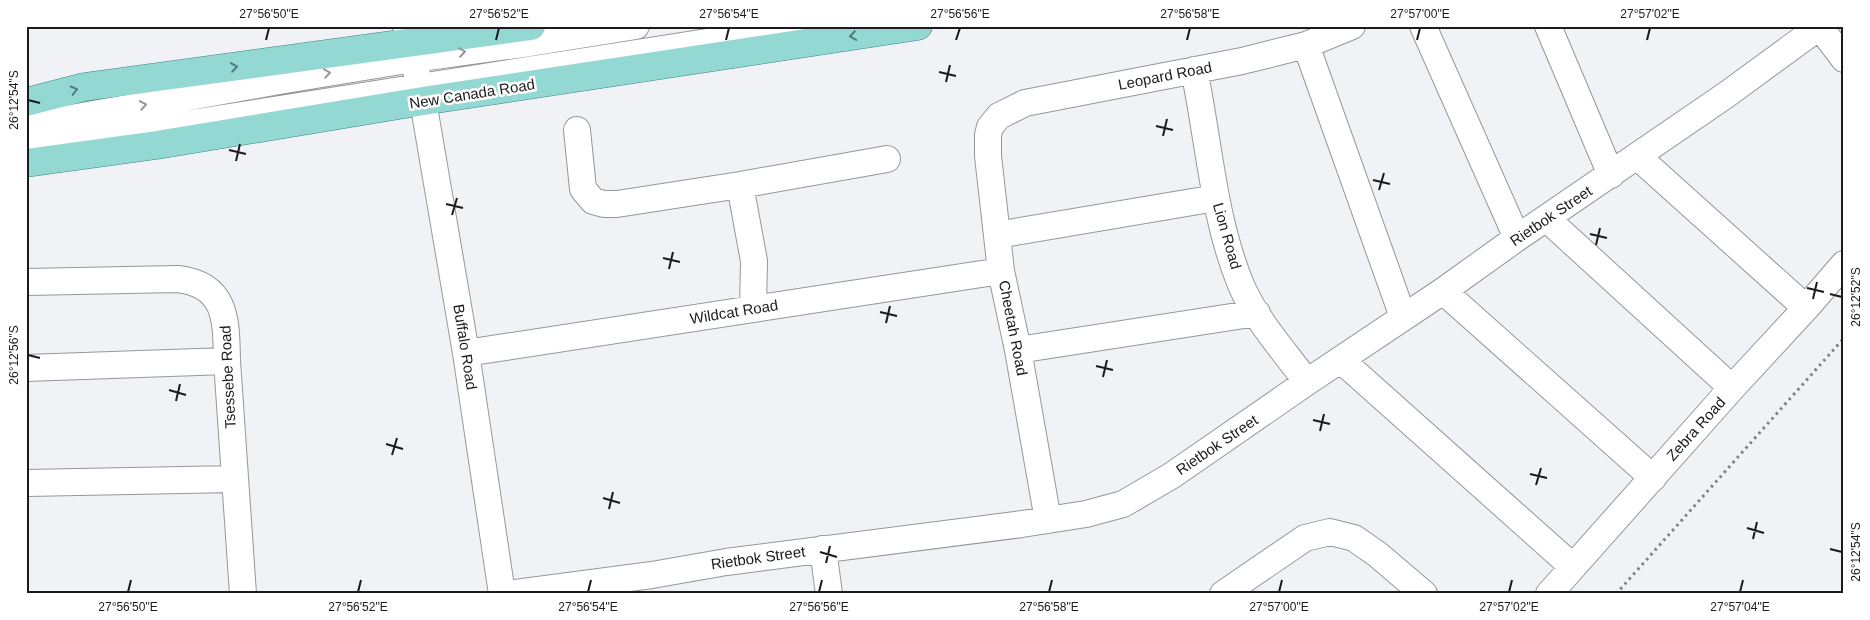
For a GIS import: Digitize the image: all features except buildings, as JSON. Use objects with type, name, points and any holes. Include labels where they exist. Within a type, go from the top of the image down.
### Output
[{"type":"main road","points":[[26,102],[84,88],[531,26]]},
{"type":"main road","name":"New Canada Road","points":[[26,162],[157,145],[421,94],[918,26]]},
{"type":"street","points":[[26,126],[278,81],[410,42],[530,43],[636,26]]},
{"type":"street","name":"New Canada Road","points":[[26,149],[421,94],[809,26]]},
{"type":"street","name":"Leopard Road","points":[[988,134],[990,127],[998,116],[1025,103],[1242,61],[1306,45],[1352,26]]},
{"type":"street","points":[[1424,26],[1517,238]]},
{"type":"street","points":[[1548,26],[1611,175]]},
{"type":"street","points":[[1819,26],[1844,59]]},
{"type":"street","name":"Rietbok Street","points":[[507,594],[823,549],[1048,520],[1094,512],[1123,504],[1171,476],[1443,291],[1517,238],[1718,101],[1819,26]]},
{"type":"street","name":"Buffalo Road","points":[[410,42],[421,94],[466,353],[502,594]]},
{"type":"street","points":[[1306,45],[1403,317]]},
{"type":"street","name":"Lion Road","points":[[1194,70],[1216,198],[1232,259],[1242,286],[1256,313],[1307,382]]},
{"type":"street","points":[[577,130],[583,189],[594,201],[604,204],[617,204],[740,185],[888,159]]},
{"type":"street","name":"Cheetah Road","points":[[988,134],[988,156],[1001,271],[1018,350],[1048,520]]},
{"type":"street","points":[[1638,157],[1806,308]]},
{"type":"street","points":[[740,185],[754,261],[753,309]]},
{"type":"street","points":[[997,235],[1216,198]]},
{"type":"street","points":[[1547,219],[1732,388]]},
{"type":"street","name":"Zebra Road","points":[[1548,594],[1844,264]]},
{"type":"street","name":"Wildcat Road","points":[[466,353],[1001,271]]},
{"type":"street","name":"Tsessebe Road","points":[[26,282],[178,279],[195,282],[212,293],[223,311],[226,323],[243,594]]},
{"type":"street","points":[[1443,291],[1652,478]]},
{"type":"street","points":[[1018,350],[1256,313]]},
{"type":"street","points":[[1341,360],[1573,567]]},
{"type":"street","points":[[26,368],[227,361]]},
{"type":"street","points":[[26,483],[235,479]]},
{"type":"street","points":[[1226,593],[1304,538],[1330,532],[1354,538],[1377,554],[1424,594]]},
{"type":"street","points":[[823,549],[830,594]]},
{"type":"path","points":[[1616,594],[1844,338]]}]
